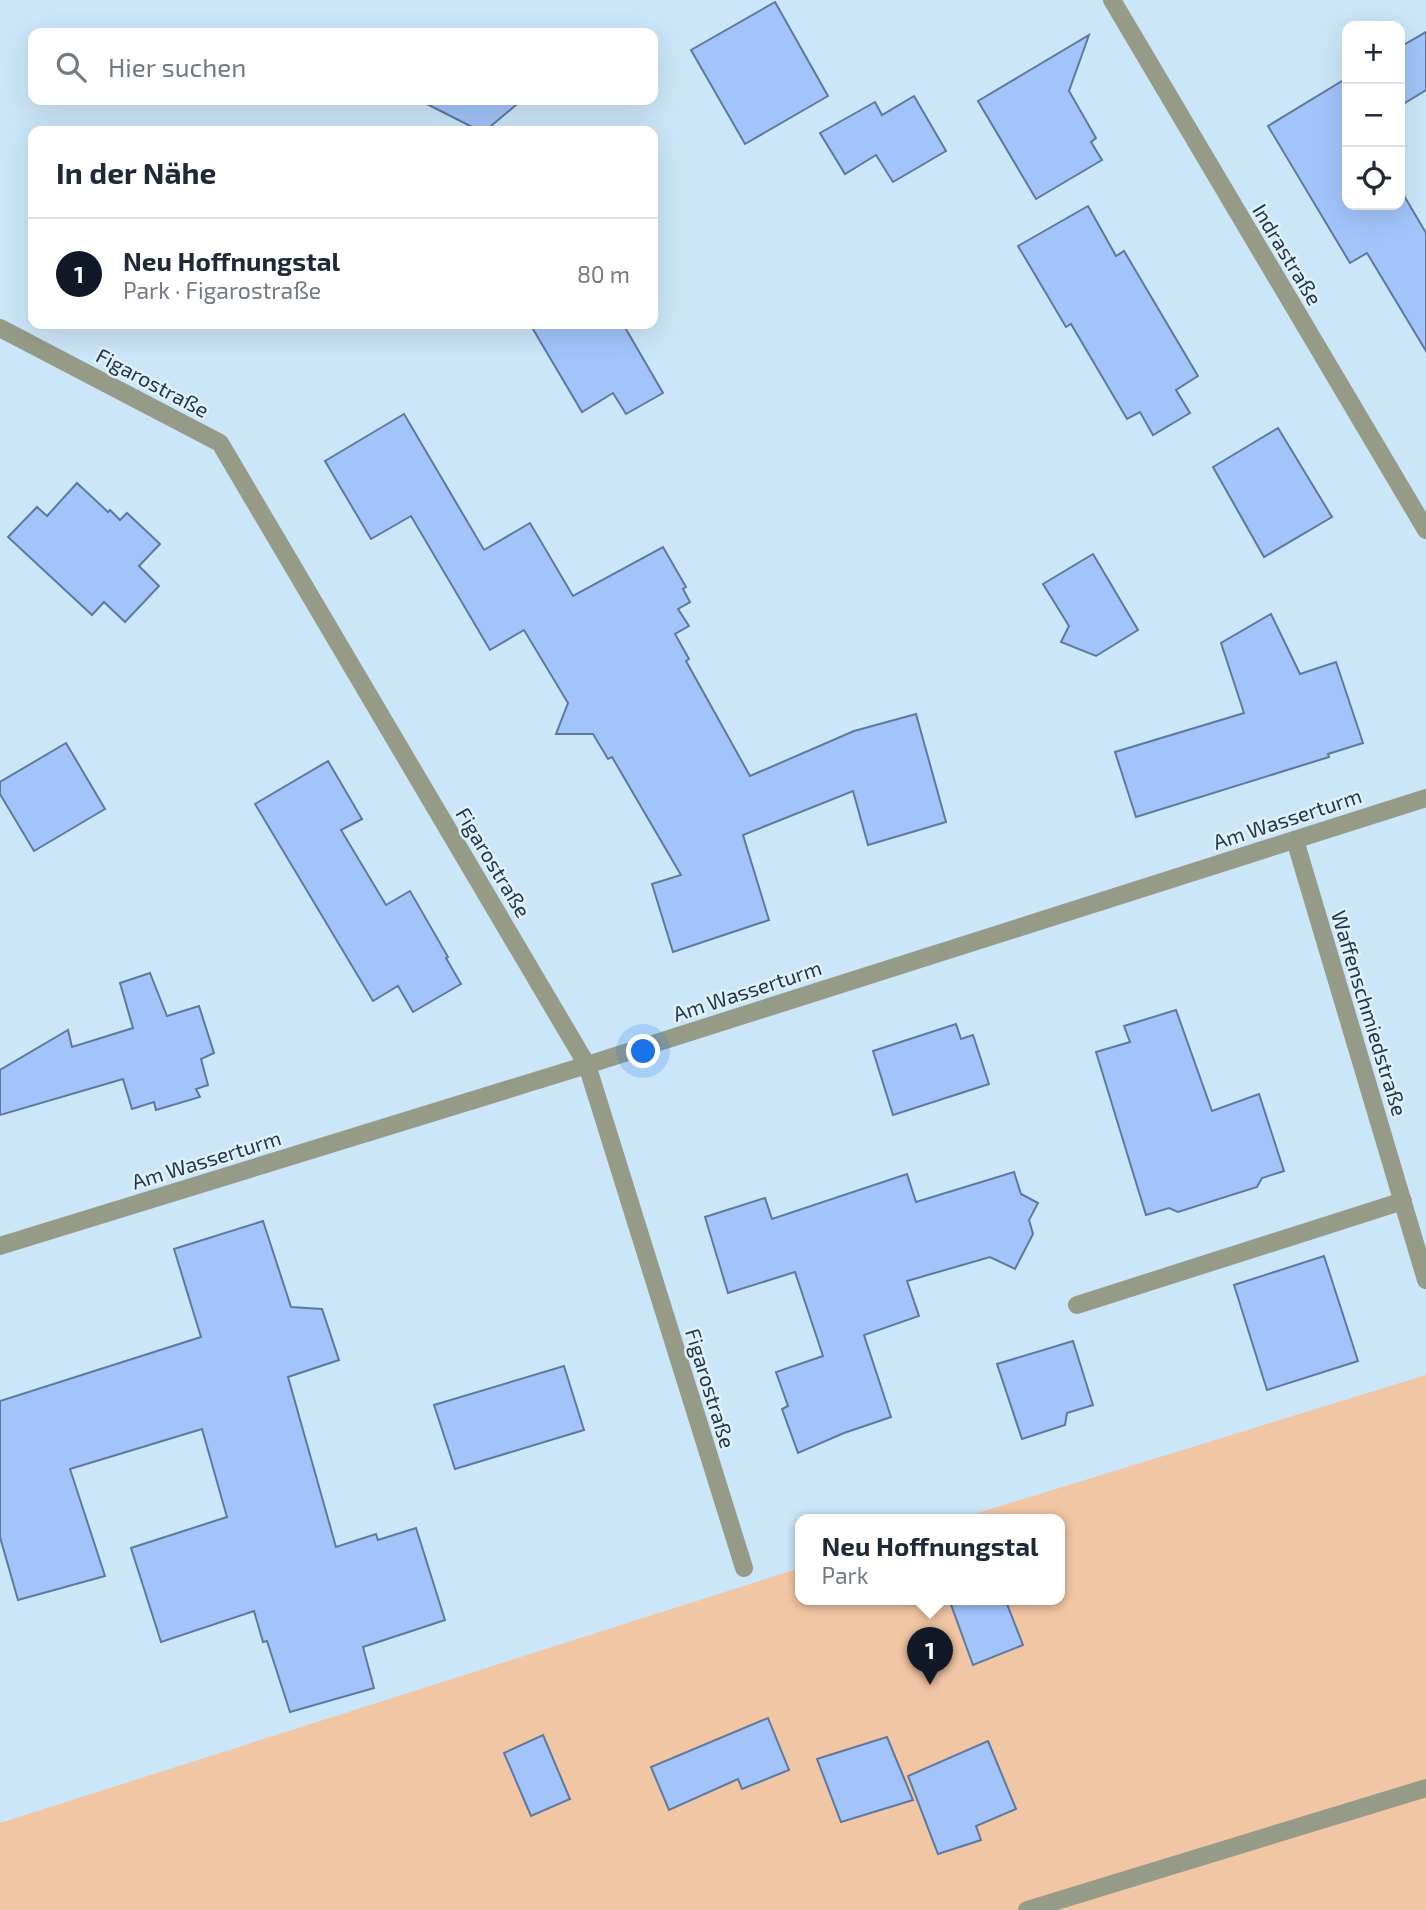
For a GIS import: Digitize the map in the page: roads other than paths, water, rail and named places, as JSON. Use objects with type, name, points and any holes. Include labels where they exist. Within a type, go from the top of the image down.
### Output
[{"type":"street","name":"Indrastraße","points":[[1112,0],[1426,530]]},
{"type":"street","name":"Figarostraße","points":[[0,328],[220,443],[587,1065],[744,1568]]},
{"type":"street","name":"Am Wasserturm","points":[[0,1246],[587,1065],[1426,797]]},
{"type":"street","name":"Waffenschmiedstraße","points":[[1295,840],[1426,1280]]},
{"type":"street","points":[[1077,1305],[1402,1201]]},
{"type":"street","points":[[1027,1910],[1426,1788]]},
{"type":"place","name":"Neu Hoffnungstal","points":[[930,1685]]}]
